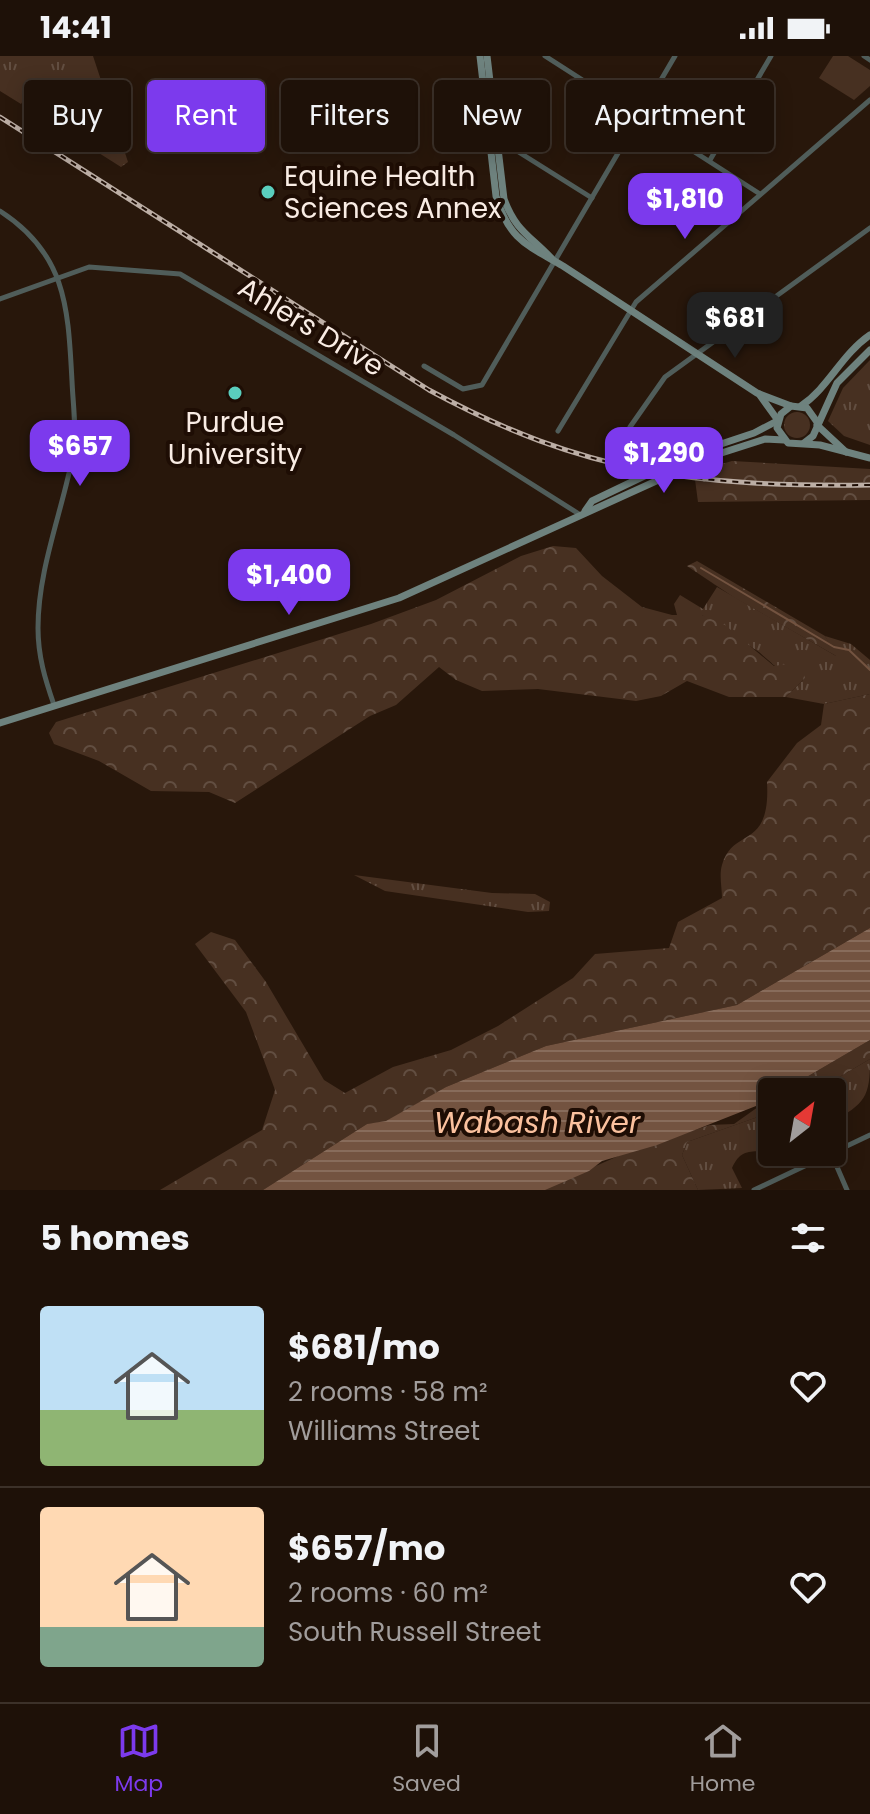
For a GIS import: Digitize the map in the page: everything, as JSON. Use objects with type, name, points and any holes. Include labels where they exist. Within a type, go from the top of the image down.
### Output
[{"type":"main road","points":[[480,56],[496,196],[503,216],[525,245],[757,393],[811,412],[817,424],[846,452]]},
{"type":"main road","points":[[487,56],[504,199],[511,220],[522,234],[555,262]]},
{"type":"main road","points":[[801,406],[819,394],[841,360],[870,335]]},
{"type":"main road","points":[[804,443],[847,369],[870,350]]},
{"type":"main road","points":[[757,393],[777,420],[784,440]]},
{"type":"main road","points":[[582,512],[592,501],[688,455],[754,433],[777,420],[791,406]]},
{"type":"main road","points":[[0,723],[399,598],[582,512],[597,510],[709,457],[769,438],[870,458]]},
{"type":"street","points":[[545,56],[584,80]]},
{"type":"street","points":[[661,80],[675,56]]},
{"type":"street","points":[[710,160],[771,56]]},
{"type":"street","points":[[864,56],[870,60]]},
{"type":"street","points":[[558,431],[636,302],[870,100]]},
{"type":"street","points":[[519,152],[592,198]]},
{"type":"street","points":[[424,366],[463,389],[482,385],[619,152]]},
{"type":"street","points":[[698,152],[760,194]]},
{"type":"street","points":[[0,211],[38,242],[58,278],[69,309],[74,442],[40,600],[39,661],[54,705]]},
{"type":"street","points":[[630,427],[658,384],[870,228]]},
{"type":"street","name":"Ahlers Drive","points":[[0,299],[102,266],[180,274],[195,280],[582,512]]},
{"type":"street","points":[[846,1146],[870,1135]]},
{"type":"street","points":[[754,1190],[804,1166]]},
{"type":"street","points":[[837,1166],[847,1190]]},
{"type":"green space","points":[[0,56],[93,56],[101,80],[24,80],[24,99],[21,104],[0,91]]},
{"type":"green space","points":[[833,56],[848,56],[870,70],[870,86],[854,100],[819,78]]},
{"type":"green space","points":[[97,152],[125,152],[128,162],[121,167]]},
{"type":"green space","points":[[870,360],[870,445],[844,436],[828,421],[843,388]]},
{"type":"green space","points":[[797,412],[806,416],[810,425],[806,434],[797,438],[788,434],[784,425],[788,416]]},
{"type":"green space","points":[[732,461],[870,469],[870,500],[698,502],[694,472]]},
{"type":"green space","points":[[553,546],[576,548],[602,576],[642,607],[672,615],[702,615],[725,625],[774,666],[800,662],[805,678],[786,697],[729,697],[687,681],[661,696],[636,701],[538,689],[482,691],[456,680],[439,667],[396,705],[370,716],[235,803],[209,792],[151,791],[99,761],[54,744],[49,733],[56,722],[371,624],[436,600],[521,556]]},
{"type":"green space","points":[[697,561],[825,636],[838,657],[735,598],[687,566]]},
{"type":"green space","points":[[717,587],[836,656],[825,636],[851,644],[870,660],[870,694],[824,704],[786,697],[805,678],[775,666],[702,615],[677,615],[674,604],[680,595],[703,609]]},
{"type":"green space","points":[[870,694],[870,928],[737,1005],[546,1046],[446,1087],[386,1122],[367,1124],[263,1190],[160,1190],[262,1130],[275,1090],[246,1012],[195,944],[211,932],[235,940],[266,982],[324,1080],[345,1093],[393,1067],[451,1050],[498,1026],[573,978],[595,954],[669,948],[678,922],[722,898],[721,869],[727,853],[750,835],[763,819],[767,782],[797,743],[821,725],[824,704]]},
{"type":"green space","points":[[354,875],[492,893],[535,894],[550,902],[549,911],[528,912],[385,891]]},
{"type":"green space","points":[[870,1040],[870,1059],[838,1078],[805,1078]]},
{"type":"green space","points":[[870,1059],[867,1091],[859,1104],[846,1114],[846,1078],[838,1078]]},
{"type":"green space","points":[[758,1107],[758,1117],[687,1142],[682,1155],[698,1190],[542,1190],[625,1153],[710,1125],[734,1124]]},
{"type":"green space","points":[[758,1117],[758,1151],[739,1157],[732,1168],[742,1188],[698,1190],[682,1155],[687,1142]]},
{"type":"water","name":"Wabash River","points":[[870,928],[870,1040],[805,1078],[758,1078],[758,1105],[657,1145],[602,1161],[589,1171],[545,1190],[263,1190],[367,1124],[386,1121],[446,1087],[546,1046],[737,1005]]},
{"type":"waterway","points":[[701,568],[834,647],[849,650],[870,670]]},
{"type":"railway","points":[[0,117],[429,390],[539,441],[591,458],[695,478],[750,483],[870,485]]},
{"type":"place","name":"Equine Health Sciences Annex","points":[[268,192]]},
{"type":"place","name":"Purdue University","points":[[235,393]]}]
